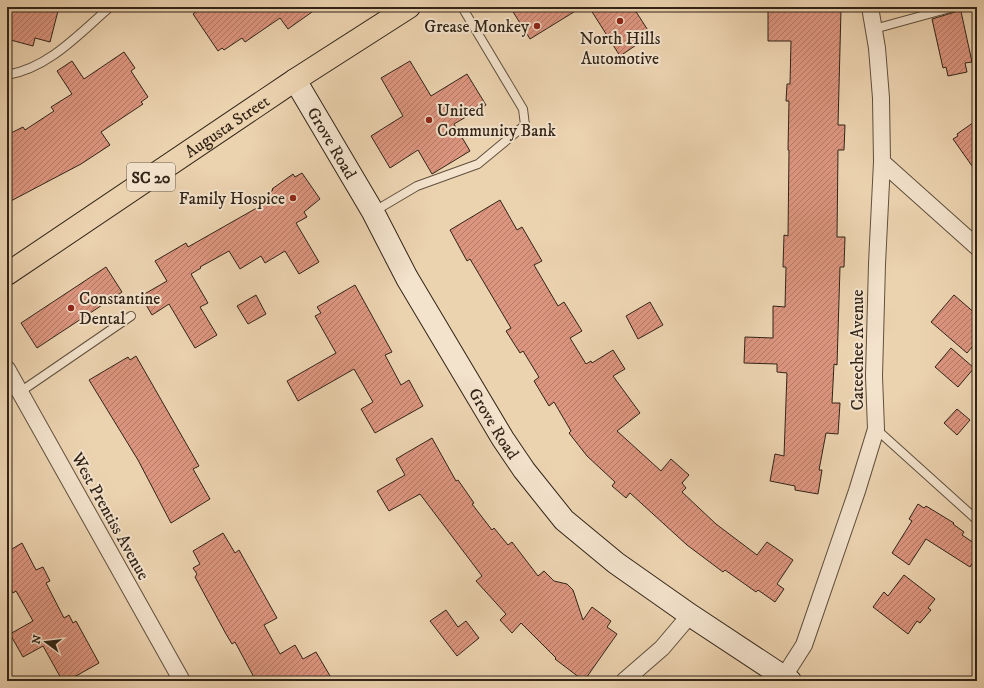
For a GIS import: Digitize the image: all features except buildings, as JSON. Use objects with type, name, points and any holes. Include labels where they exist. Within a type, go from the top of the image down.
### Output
[{"type":"main road","name":"Augusta Street","points":[[7,274],[295,80],[409,7]]},
{"type":"main road","name":"Grove Road","points":[[295,80],[373,212],[407,278],[499,432],[537,487],[564,520],[616,563],[690,616],[785,680]]},
{"type":"street","name":"Cateechee Avenue","points":[[785,680],[804,645],[857,491],[876,429],[874,376],[882,162],[881,98],[874,29],[870,7]]},
{"type":"street","points":[[882,162],[977,247]]},
{"type":"street","name":"West Prentiss Avenue","points":[[7,369],[182,681]]},
{"type":"street","points":[[624,681],[662,648],[690,616]]},
{"type":"lane","points":[[7,74],[35,66],[53,56],[110,7]]},
{"type":"lane","points":[[373,212],[417,186],[478,164],[525,125],[523,109],[462,7]]},
{"type":"lane","points":[[874,29],[954,7]]},
{"type":"lane","points":[[20,392],[131,316]]},
{"type":"lane","points":[[876,429],[977,520]]},
{"type":"place","name":"North Hills Automotive","points":[[620,21]]},
{"type":"place","name":"Grease Monkey","points":[[537,26]]},
{"type":"place","name":"United Community Bank","points":[[429,120]]},
{"type":"place","name":"Family Hospice","points":[[293,198]]},
{"type":"place","name":"Constantine Dental","points":[[71,308]]}]
